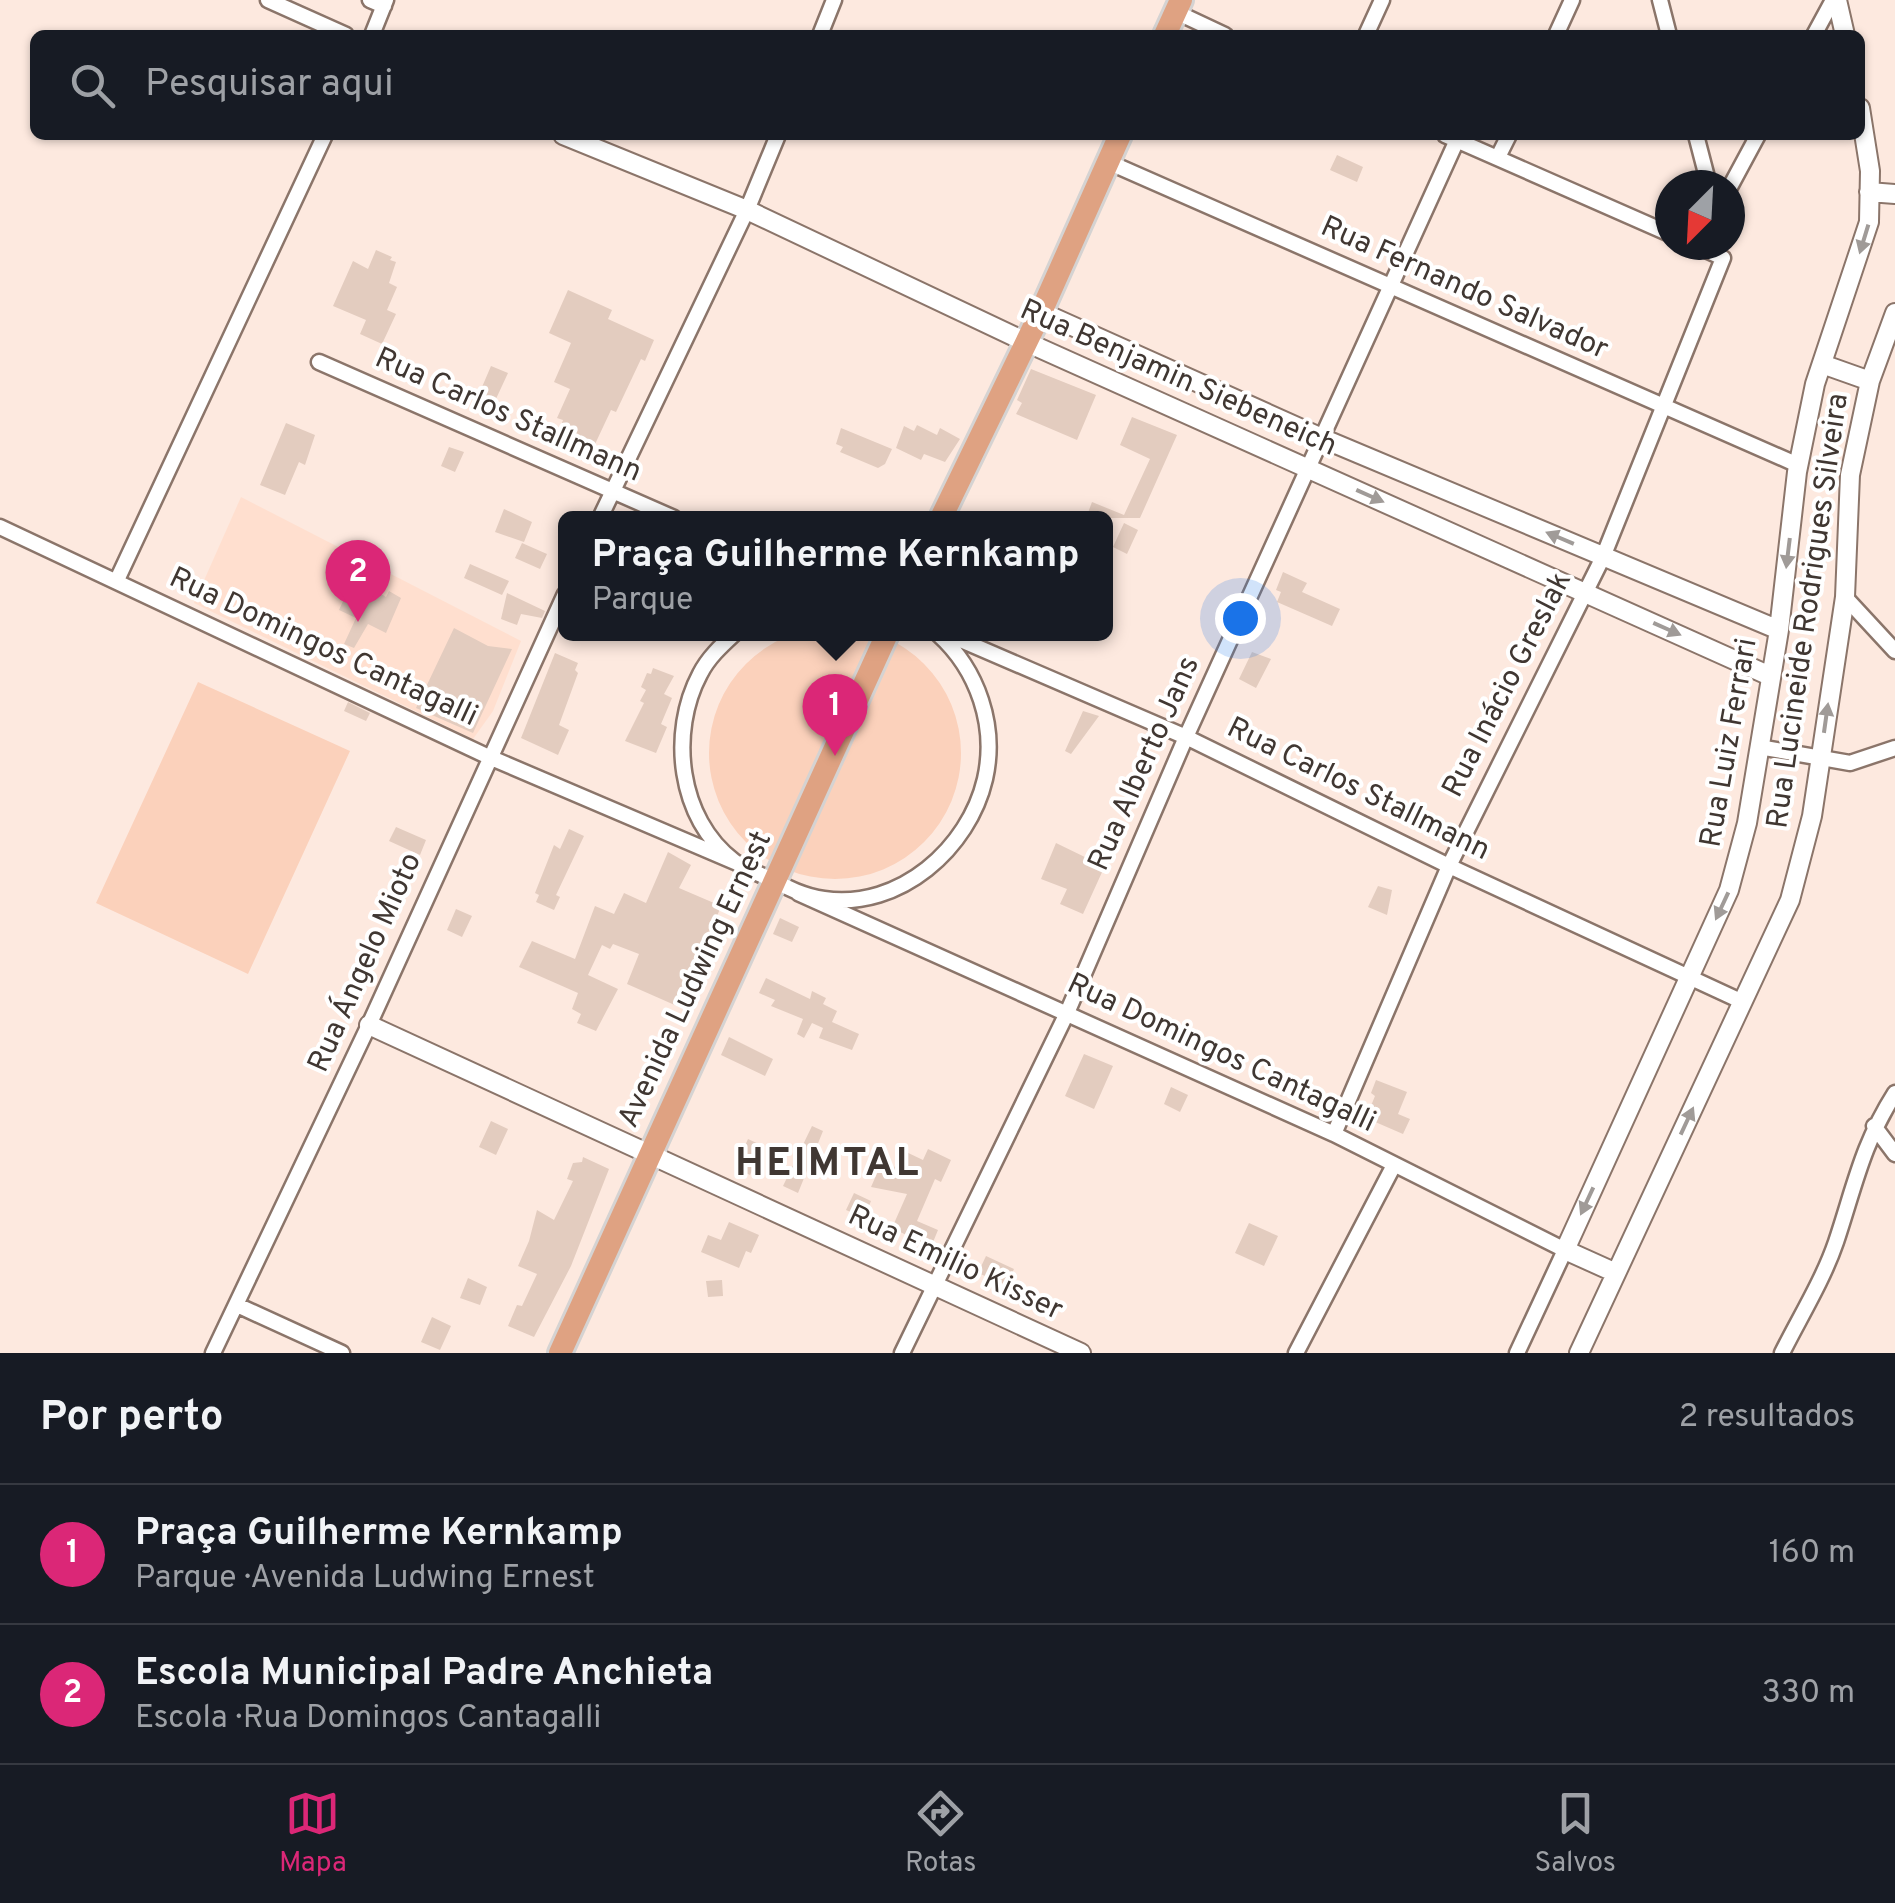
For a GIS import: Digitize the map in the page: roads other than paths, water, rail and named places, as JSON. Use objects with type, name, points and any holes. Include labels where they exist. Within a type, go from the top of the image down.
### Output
[{"type":"highway","points":[[1167,30],[1178,6]]},
{"type":"highway","points":[[944,511],[1118,140]]},
{"type":"highway","name":"Avenida Ludwing Ernest","points":[[560,1353],[885,641]]},
{"type":"street","points":[[268,0],[335,30]]},
{"type":"street","points":[[822,30],[834,0]]},
{"type":"street","points":[[1368,30],[1382,0]]},
{"type":"street","points":[[1558,30],[1572,0]]},
{"type":"street","points":[[1660,0],[1669,30]]},
{"type":"street","points":[[1817,30],[1835,0]]},
{"type":"street","points":[[1835,0],[1844,30]]},
{"type":"street","points":[[373,30],[380,2]]},
{"type":"street","points":[[1178,6],[1218,30]]},
{"type":"street","points":[[117,580],[324,140]]},
{"type":"street","name":"Rua Benjamin Siebeneich","points":[[575,140],[747,210],[1026,342],[1770,676]]},
{"type":"street","points":[[603,511],[747,210],[776,140]]},
{"type":"street","name":"Rua Alberto Jans","points":[[902,1353],[1067,1012],[1186,737],[1391,288],[1451,140]]},
{"type":"street","points":[[1457,140],[1655,227]]},
{"type":"street","points":[[1498,157],[1506,140]]},
{"type":"street","points":[[1697,140],[1705,170]]},
{"type":"street","points":[[1739,170],[1755,140]]},
{"type":"street","name":"Rua Luiz Ferrari","points":[[1516,1353],[1729,890],[1747,823],[1779,630],[1798,465],[1822,364],[1869,222],[1870,171],[1865,140]]},
{"type":"street","name":"Rua Fernando Salvador","points":[[1108,162],[1798,465]]},
{"type":"street","points":[[1869,192],[1895,194]]},
{"type":"street","name":"Rua Inácio Greslak","points":[[1334,1134],[1448,866],[1603,557],[1719,260]]},
{"type":"street","name":"Rua Benjamin Siebeneich","points":[[1040,312],[1324,439],[1779,630]]},
{"type":"street","name":"Rua Lucineide Rodrigues Silveira","points":[[1579,1353],[1790,900],[1812,816],[1844,597],[1850,474],[1870,381],[1895,313]]},
{"type":"street","name":"Rua Carlos Stallmann","points":[[320,362],[657,511]]},
{"type":"street","points":[[1822,364],[1870,381]]},
{"type":"street","name":"Rua Domingos Cantagalli","points":[[0,527],[489,757],[734,862],[1334,1134],[1616,1273]]},
{"type":"street","points":[[1844,597],[1895,651]]},
{"type":"street","name":"Rua Ángelo Mioto","points":[[213,1353],[369,1025],[558,609]]},
{"type":"street","points":[[727,641],[700,673],[690,696],[682,741],[684,773],[692,800],[705,828],[734,862]]},
{"type":"street","points":[[798,893],[827,900],[854,899],[891,890],[922,874],[950,850],[968,826],[980,799],[988,764],[988,732],[982,700],[968,670],[944,641]]},
{"type":"street","name":"Rua Carlos Stallmann","points":[[963,641],[1186,737],[1448,866],[1742,1002]]},
{"type":"street","points":[[1760,746],[1850,763],[1895,746]]},
{"type":"street","name":"Rua Emilio Kisser","points":[[369,1025],[1081,1353]]},
{"type":"street","points":[[1782,1353],[1835,1245],[1856,1170],[1874,1126],[1895,1092]]},
{"type":"street","points":[[1874,1126],[1895,1154]]},
{"type":"street","points":[[1296,1353],[1394,1165]]},
{"type":"street","points":[[237,1306],[342,1353]]},
{"type":"place","name":"Escola Municipal Padre Anchieta","points":[[358,622]]},
{"type":"place","name":"Praça Guilherme Kernkamp","points":[[835,756]]},
{"type":"district","name":"HEIMTAL","points":[[828,1165]]}]
